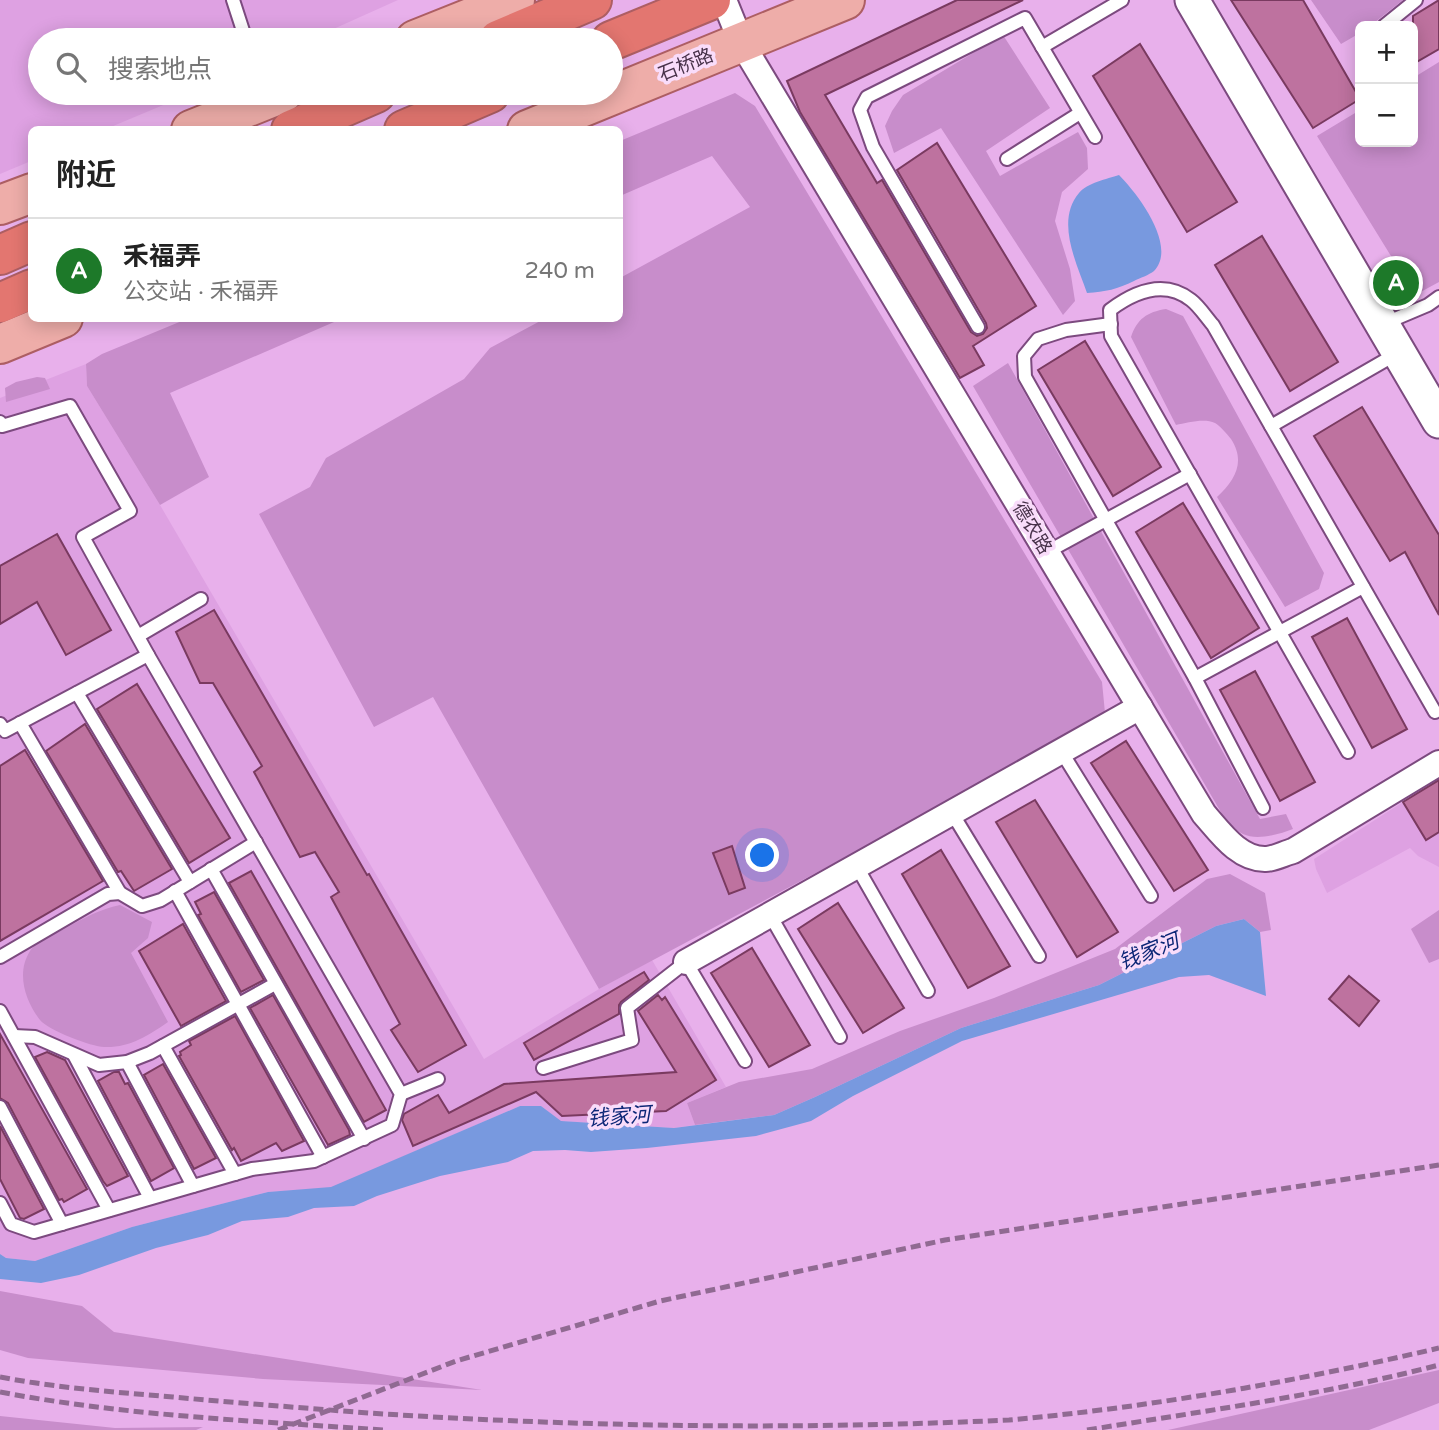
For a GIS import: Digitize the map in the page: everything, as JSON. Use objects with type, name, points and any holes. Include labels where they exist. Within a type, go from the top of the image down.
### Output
[{"type":"highway","points":[[526,28],[592,0]]},
{"type":"highway","points":[[623,36],[711,0]]},
{"type":"highway","points":[[300,126],[348,105]]},
{"type":"highway","points":[[413,126],[462,105]]},
{"type":"highway","points":[[0,255],[28,243]]},
{"type":"highway","points":[[0,303],[28,291]]},
{"type":"main road","points":[[445,28],[515,0]]},
{"type":"main road","name":"石桥路","points":[[623,91],[845,0]]},
{"type":"main road","points":[[201,126],[253,105]]},
{"type":"main road","name":"石桥路","points":[[537,126],[588,105]]},
{"type":"main road","points":[[0,205],[28,194]]},
{"type":"main road","points":[[0,344],[53,322]]},
{"type":"street","name":"德农路","points":[[724,0],[741,42],[1204,814],[1229,843],[1250,856],[1267,859],[1293,851],[1439,763]]},
{"type":"street","points":[[1192,0],[1439,421]]},
{"type":"street","points":[[686,962],[1140,707]]},
{"type":"lane","points":[[233,0],[242,28]]},
{"type":"lane","points":[[1042,47],[1122,0]]},
{"type":"lane","points":[[1390,21],[1416,0]]},
{"type":"lane","points":[[978,327],[873,147],[860,110],[867,97],[1025,18],[1095,137]]},
{"type":"lane","points":[[1007,159],[1080,113]]},
{"type":"lane","points":[[1348,752],[1111,336],[1110,310],[1127,297],[1145,290],[1169,289],[1191,300],[1213,325],[1435,712]]},
{"type":"lane","points":[[1382,324],[1428,305],[1439,297]]},
{"type":"lane","points":[[1111,324],[1066,330],[1038,339],[1024,356],[1025,377],[1195,678],[1263,808]]},
{"type":"lane","points":[[1271,426],[1399,353]]},
{"type":"lane","points":[[0,422],[2,426],[70,407],[130,511],[83,537],[401,1094],[391,1125],[314,1161],[253,1169],[34,1232],[11,1224],[0,1203]]},
{"type":"lane","points":[[1047,552],[1190,474]]},
{"type":"lane","points":[[1195,678],[1363,587]]},
{"type":"lane","points":[[138,636],[201,599]]},
{"type":"lane","points":[[0,724],[5,731],[148,655]]},
{"type":"lane","points":[[77,693],[190,882]]},
{"type":"lane","points":[[20,723],[120,893],[142,906],[160,900],[256,842]]},
{"type":"lane","points":[[1061,751],[1151,896]]},
{"type":"lane","points":[[952,813],[1039,956]]},
{"type":"lane","points":[[857,867],[928,991]]},
{"type":"lane","points":[[211,869],[364,1139]]},
{"type":"lane","points":[[175,891],[323,1157]]},
{"type":"lane","points":[[0,957],[108,894],[120,893]]},
{"type":"lane","points":[[770,915],[840,1037]]},
{"type":"lane","points":[[543,1068],[632,1040],[627,1008],[686,962],[745,1061]]},
{"type":"lane","points":[[14,1036],[35,1037],[99,1065],[127,1062],[163,1046],[275,984]]},
{"type":"lane","points":[[0,1011],[109,1210]]},
{"type":"lane","points":[[163,1046],[235,1174]]},
{"type":"lane","points":[[74,1055],[150,1199]]},
{"type":"lane","points":[[127,1062],[193,1186]]},
{"type":"lane","points":[[401,1094],[439,1079]]},
{"type":"lane","points":[[0,1107],[62,1224]]},
{"type":"shaded area","points":[[0,0],[398,0],[336,28],[28,28],[28,105],[163,105],[113,126],[28,126],[28,162],[0,174]]},
{"type":"shaded area","points":[[1311,0],[1403,0],[1376,21],[1355,21],[1355,36],[1341,44]]},
{"type":"shaded area","points":[[1003,35],[1050,108],[986,151],[1000,176],[1078,132],[1087,148],[1088,169],[1062,192],[1055,221],[1070,269],[1075,301],[1063,315],[941,128],[894,153],[885,126],[903,95]]},
{"type":"shaded area","points":[[1439,62],[1439,282],[1415,295],[1317,136],[1355,113],[1355,147],[1418,147],[1418,75]]},
{"type":"shaded area","points":[[735,93],[755,106],[1102,682],[1105,713],[1089,727],[599,989],[433,697],[374,727],[259,514],[310,487],[326,458],[464,379],[490,348],[538,322],[623,322],[623,276],[750,207],[712,156],[623,195],[623,140]]},
{"type":"shaded area","points":[[1166,309],[1183,316],[1324,573],[1319,589],[1285,607],[1217,497],[1229,484],[1238,463],[1238,455],[1231,439],[1215,423],[1196,421],[1176,425],[1131,337],[1136,325],[1144,317]]},
{"type":"shaded area","points":[[179,322],[334,322],[170,393],[209,477],[160,505],[87,386],[86,364],[102,354]]},
{"type":"shaded area","points":[[1008,363],[1260,819],[1286,814],[1293,829],[1268,836],[1249,836],[1238,830],[1222,814],[973,386]]},
{"type":"shaded area","points":[[86,364],[87,386],[160,505],[484,1059],[652,960],[726,1087],[687,1103],[695,1125],[674,1128],[560,1121],[541,1106],[520,1106],[331,1188],[268,1192],[132,1227],[35,1261],[6,1258],[0,1254],[0,398]]},
{"type":"shaded area","points":[[37,377],[45,378],[50,389],[6,402],[5,388]]},
{"type":"shaded area","points":[[1439,779],[1439,867],[1418,856],[1410,848],[1327,893],[1314,859]]},
{"type":"shaded area","points":[[1230,874],[1265,893],[1271,930],[1260,932],[1244,919],[1216,926],[1099,985],[961,1028],[774,1115],[695,1125],[687,1103],[739,1082],[812,1069],[900,1031],[994,998],[1115,949],[1207,879]]},
{"type":"shaded area","points":[[120,905],[152,922],[148,938],[131,953],[168,1022],[130,1043],[104,1047],[61,1033],[40,1020],[24,987],[24,968],[30,951],[41,941],[92,914]]},
{"type":"shaded area","points":[[1439,910],[1439,959],[1429,963],[1411,929]]},
{"type":"shaded area","points":[[0,1291],[82,1306],[114,1332],[482,1390],[263,1379],[28,1358],[0,1350]]},
{"type":"shaded area","points":[[1439,1370],[1439,1403],[1369,1430],[1168,1430]]},
{"type":"shaded area","points":[[0,1416],[115,1428],[203,1427],[196,1430],[0,1430]]},
{"type":"water","points":[[1119,175],[1152,220],[1161,248],[1160,260],[1154,271],[1128,284],[1111,290],[1087,293],[1070,243],[1068,229],[1072,204],[1087,187]]},
{"type":"water","points":[[1244,919],[1260,932],[1266,996],[1209,975],[1179,977],[962,1041],[853,1096],[811,1121],[756,1136],[591,1152],[533,1151],[508,1162],[440,1176],[354,1206],[314,1208],[288,1217],[242,1221],[208,1235],[156,1248],[79,1275],[41,1283],[0,1279],[0,1254],[6,1258],[35,1261],[132,1227],[268,1192],[331,1187],[520,1106],[541,1106],[561,1121],[674,1128],[774,1115],[961,1028],[1099,985],[1216,926]]},
{"type":"building","points":[[957,0],[1023,0],[825,95],[877,183],[882,180],[971,332],[977,336],[983,334],[987,328],[986,323],[897,170],[937,143],[1036,306],[973,346],[984,365],[960,378],[800,112],[787,81]]},
{"type":"building","points":[[1231,0],[1303,0],[1355,90],[1355,102],[1313,128]]},
{"type":"building","points":[[1439,0],[1439,49],[1418,61],[1418,21],[1413,21],[1413,16]]},
{"type":"building","points":[[1140,44],[1237,202],[1187,232],[1093,76]]},
{"type":"building","points":[[1262,236],[1338,362],[1290,391],[1215,265]]},
{"type":"building","points":[[1085,341],[1161,467],[1113,496],[1038,370]]},
{"type":"building","points":[[1362,407],[1439,535],[1439,615],[1405,552],[1390,561],[1314,436]]},
{"type":"building","points":[[1183,503],[1259,628],[1211,658],[1136,532]]},
{"type":"building","points":[[57,534],[111,630],[66,655],[37,602],[0,624],[0,566]]},
{"type":"building","points":[[214,610],[466,1045],[418,1072],[391,1030],[400,1024],[331,897],[339,892],[315,852],[300,857],[254,772],[262,766],[213,683],[200,683],[176,632]]},
{"type":"building","points":[[1347,618],[1407,729],[1372,748],[1312,637]]},
{"type":"building","points":[[1255,671],[1315,782],[1280,801],[1220,690]]},
{"type":"building","points":[[137,684],[230,838],[189,863],[97,709]]},
{"type":"building","points":[[85,724],[172,869],[134,891],[121,871],[118,872],[46,751]]},
{"type":"building","points":[[1126,741],[1208,870],[1174,891],[1091,763]]},
{"type":"building","points":[[25,750],[103,881],[0,941],[0,766]]},
{"type":"building","points":[[1439,780],[1439,832],[1426,840],[1403,802]]},
{"type":"building","points":[[1035,800],[1118,932],[1077,957],[996,822]]},
{"type":"building","points":[[732,846],[745,888],[729,894],[713,853]]},
{"type":"building","points":[[941,850],[1010,966],[968,988],[902,874]]},
{"type":"building","points":[[251,871],[386,1110],[364,1122],[229,883]]},
{"type":"building","points":[[214,892],[264,980],[241,992],[198,915],[201,914],[195,902]]},
{"type":"building","points":[[838,903],[904,1008],[863,1033],[798,929]]},
{"type":"building","points":[[183,924],[226,1001],[181,1026],[139,951]]},
{"type":"building","points":[[752,948],[810,1045],[769,1067],[711,973]]},
{"type":"building","points":[[644,972],[649,980],[621,1002],[619,1014],[534,1060],[524,1043]]},
{"type":"building","points":[[1349,976],[1379,1001],[1359,1026],[1329,999]]},
{"type":"building","points":[[273,995],[350,1135],[328,1145],[250,1008]]},
{"type":"building","points":[[658,995],[662,1000],[665,997],[716,1080],[666,1111],[562,1116],[536,1092],[413,1146],[402,1120],[404,1114],[438,1095],[449,1113],[504,1084],[676,1072],[638,1011]]},
{"type":"building","points":[[235,1016],[304,1141],[282,1151],[276,1143],[241,1161],[234,1148],[232,1150],[179,1056],[180,1052],[191,1045],[189,1041]]},
{"type":"building","points":[[0,1034],[87,1189],[64,1202],[59,1200],[8,1103],[0,1098]]},
{"type":"building","points":[[47,1052],[65,1060],[128,1176],[107,1186],[103,1181],[35,1057]]},
{"type":"building","points":[[163,1064],[216,1158],[194,1169],[144,1075]]},
{"type":"building","points":[[119,1072],[125,1084],[128,1083],[174,1168],[151,1181],[98,1081]]},
{"type":"building","points":[[0,1126],[44,1209],[24,1219],[20,1218],[0,1179]]},
{"type":"railway","points":[[278,1430],[456,1361],[660,1301],[945,1240],[1439,1165]]},
{"type":"railway","points":[[0,1377],[108,1391],[449,1418],[689,1426],[849,1425],[1009,1420],[1117,1408],[1279,1382],[1439,1348]]},
{"type":"railway","points":[[1087,1430],[1307,1394],[1439,1365]]},
{"type":"railway","points":[[0,1392],[144,1412],[384,1430]]},
{"type":"place","name":"禾福弄","points":[[1396,283]]},
{"type":"water label","name":"钱家河","points":[[1149,952]]},
{"type":"water label","name":"钱家河","points":[[619,1117]]}]
